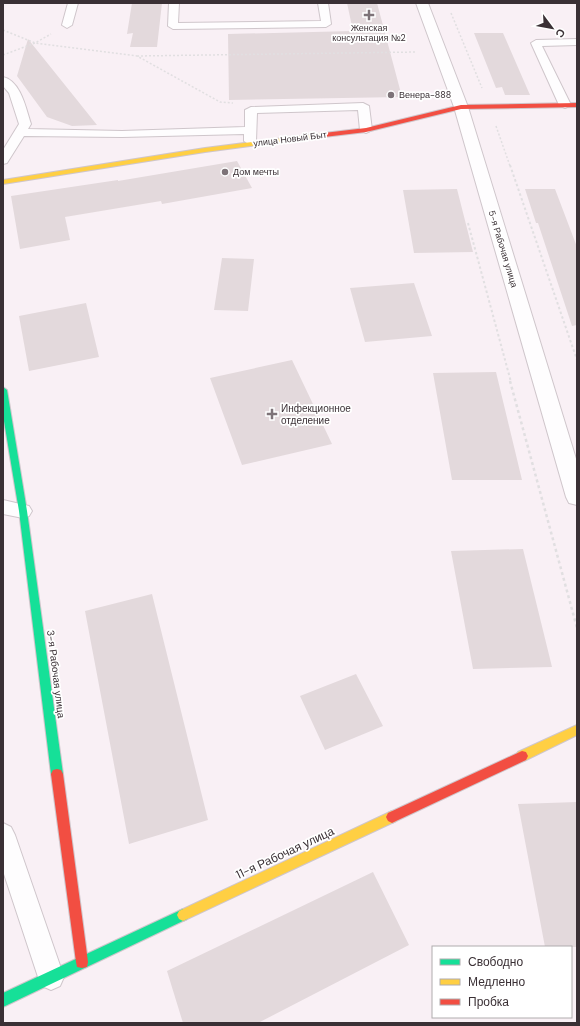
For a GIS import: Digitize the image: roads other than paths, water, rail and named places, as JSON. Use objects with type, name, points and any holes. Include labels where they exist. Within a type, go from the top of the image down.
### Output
[{"type":"street","name":"5-я Рабочая улица","points":[[422,3],[462,107],[577,497]]},
{"type":"street","name":"улица Новый Быт","points":[[3,182],[249,144],[366,130],[462,107],[577,105]]},
{"type":"street","name":"3-я Рабочая улица","points":[[3,390],[23,511],[82,962]]},
{"type":"street","name":"11-я Рабочая улица","points":[[3,1000],[577,730]]},
{"type":"lane","points":[[67,25],[73,3]]},
{"type":"lane","points":[[174,3],[173,26],[326,24],[323,3]]},
{"type":"lane","points":[[565,105],[536,43],[577,42]]},
{"type":"lane","points":[[3,80],[14,92],[25,124],[3,160]]},
{"type":"lane","points":[[249,144],[251,110],[363,106],[366,130]]},
{"type":"lane","points":[[21,132],[122,134],[250,130]]},
{"type":"lane","points":[[3,507],[23,511]]},
{"type":"lane","points":[[3,835],[51,977]]},
{"type":"place","name":"Женская консультация №2","points":[[369,15]]},
{"type":"place","name":"Венера-888","points":[[391,95]]},
{"type":"place","name":"Дом мечты","points":[[225,172]]},
{"type":"place","name":"Инфекционное отделение","points":[[272,414]]}]
